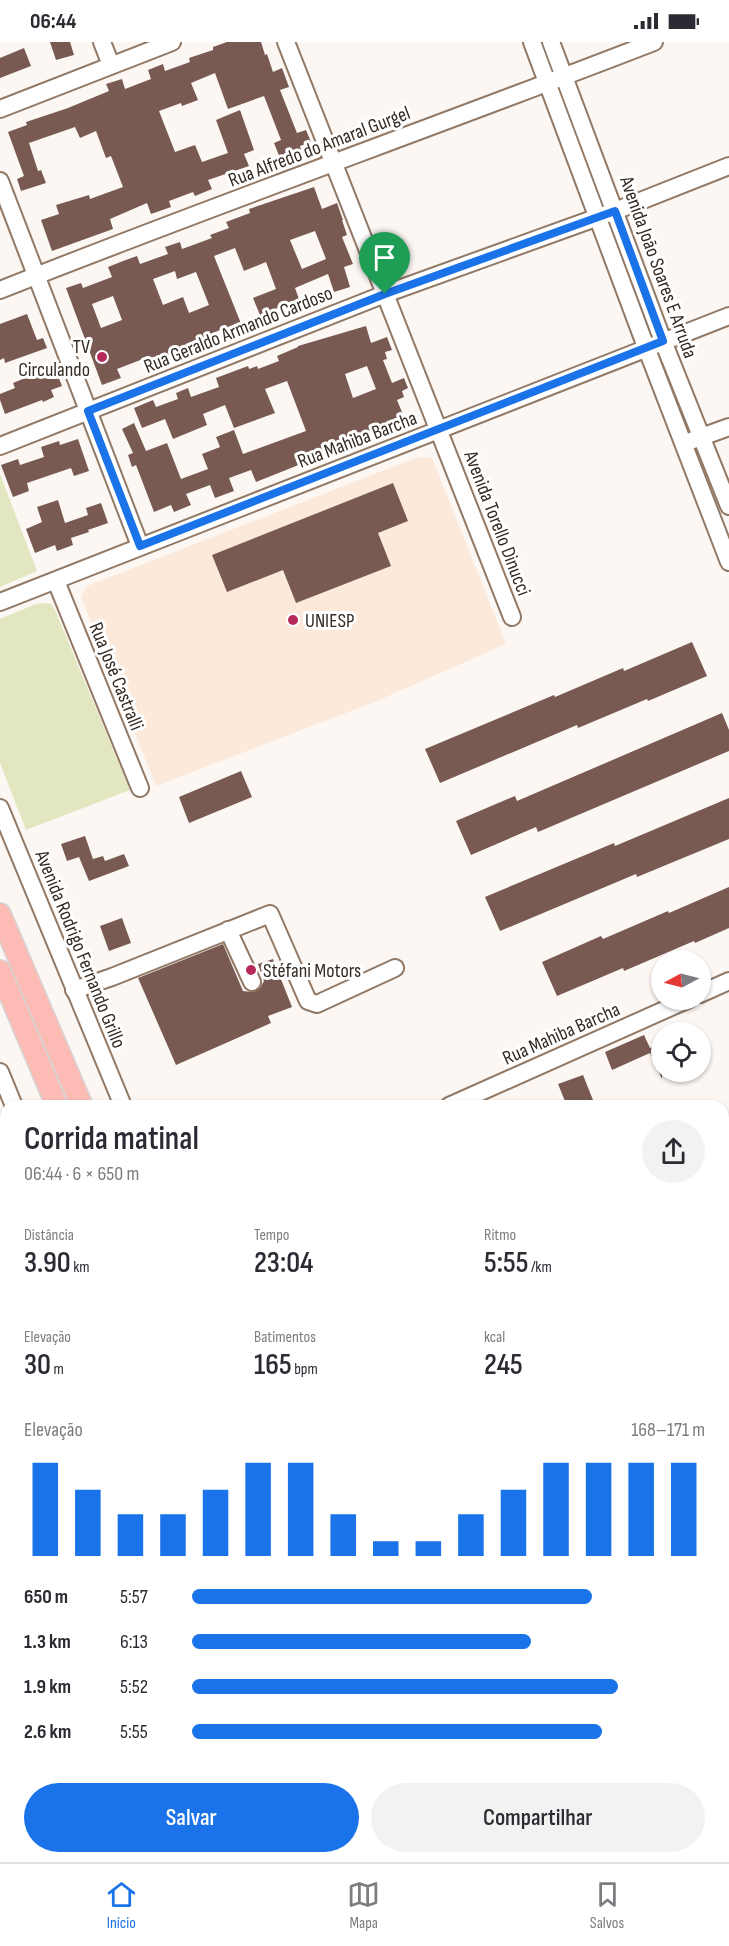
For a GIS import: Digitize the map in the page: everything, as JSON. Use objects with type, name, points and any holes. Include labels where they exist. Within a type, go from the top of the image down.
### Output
[{"type":"main road","points":[[0,914],[79,1100]]},
{"type":"main road","points":[[0,971],[54,1100]]},
{"type":"street","points":[[102,42],[111,65]]},
{"type":"street","points":[[0,110],[172,42]]},
{"type":"street","name":"Avenida Torello Dinucci","points":[[286,42],[512,617]]},
{"type":"street","name":"Avenida João Soares E Arruda","points":[[532,42],[729,562]]},
{"type":"street","name":"Avenida João Soares E Arruda","points":[[551,42],[663,341],[729,506]]},
{"type":"street","name":"Rua Alfredo do Amaral Gurgel","points":[[0,290],[654,42]]},
{"type":"street","name":"Rua Geraldo Armando Cardoso","points":[[0,446],[385,294],[615,211],[729,166]]},
{"type":"street","points":[[0,182],[140,546]]},
{"type":"street","name":"Rua Mahiba Barcha","points":[[0,602],[729,316]]},
{"type":"street","points":[[659,381],[676,374]]},
{"type":"street","points":[[683,444],[729,427]]},
{"type":"street","name":"Rua José Castralli","points":[[56,580],[140,788]]},
{"type":"street","name":"Avenida Rodrigo Fernando Grillo","points":[[0,808],[120,1100]]},
{"type":"street","points":[[74,990],[270,914],[308,1001],[312,1004],[317,1004],[395,968]]},
{"type":"street","points":[[228,930],[252,982]]},
{"type":"street","points":[[711,989],[729,981]]},
{"type":"street","name":"Rua Mahiba Barcha","points":[[462,1100],[664,1010]]},
{"type":"street","points":[[0,1072],[12,1100]]},
{"type":"shaded area","name":"UNIESP","points":[[418,457],[432,458],[506,644],[377,701],[156,786],[81,597],[87,586]]},
{"type":"green space","points":[[0,474],[37,571],[0,587]]},
{"type":"green space","points":[[43,603],[51,604],[55,610],[130,790],[26,830],[0,763],[0,619]]},
{"type":"building","points":[[50,42],[70,42],[74,55],[56,60]]},
{"type":"building","points":[[227,42],[261,42],[273,72],[282,68],[289,87],[280,90],[297,133],[306,130],[311,142],[300,146],[301,150],[280,158],[274,143],[281,140],[264,96],[228,109],[215,73],[191,83],[198,100],[159,111],[175,152],[195,145],[202,162],[228,153],[216,120],[240,110],[254,150],[244,154],[249,166],[208,180],[212,189],[195,196],[193,192],[169,201],[171,207],[151,214],[147,203],[110,219],[113,229],[52,251],[41,220],[59,214],[56,205],[89,195],[90,199],[123,187],[111,156],[106,158],[96,131],[80,138],[75,127],[29,143],[38,171],[41,170],[46,183],[21,191],[17,179],[24,176],[8,132],[27,125],[26,122],[109,91],[106,84],[122,79],[125,89],[151,79],[148,70],[163,64],[165,71],[190,62],[189,58],[213,50],[213,47]]},
{"type":"building","points":[[24,48],[31,66],[0,78],[0,58]]},
{"type":"building","points":[[314,187],[322,209],[337,203],[347,235],[342,237],[353,264],[344,267],[350,287],[334,292],[328,274],[295,288],[303,310],[287,316],[283,306],[260,315],[253,298],[276,289],[266,262],[244,271],[235,248],[214,256],[244,331],[224,339],[220,330],[197,340],[200,349],[146,369],[143,359],[117,369],[121,378],[102,385],[66,288],[81,283],[83,288],[112,277],[108,267],[137,256],[140,264],[168,254],[165,247],[180,242],[182,249],[212,238],[210,235],[229,228],[226,222],[250,213],[249,209]],"holes":[[[315,231],[326,259],[302,269],[290,240]],[[175,271],[177,279],[196,272],[209,305],[189,313],[183,297],[163,305],[153,279]],[[113,296],[122,320],[101,328],[92,304]]]},
{"type":"building","points":[[27,314],[37,340],[43,338],[47,348],[5,363],[4,358],[0,360],[0,324]]},
{"type":"building","points":[[366,326],[371,343],[387,337],[392,350],[385,352],[387,359],[383,360],[392,383],[404,378],[408,388],[402,391],[404,397],[397,400],[404,417],[364,433],[366,438],[256,482],[251,470],[229,478],[234,491],[215,498],[210,485],[186,494],[191,505],[174,512],[171,505],[154,512],[136,465],[132,467],[128,455],[133,453],[122,429],[134,423],[146,451],[167,443],[181,479],[208,469],[202,454],[220,447],[216,437],[234,430],[243,454],[306,431],[287,381],[265,389],[275,413],[234,428],[225,405],[203,414],[207,425],[173,439],[165,419],[142,428],[134,408],[153,400],[156,407],[178,399],[176,393],[188,388],[191,397],[219,387],[216,378],[248,366],[249,369],[257,366],[258,369],[279,361],[277,356],[298,346]],"holes":[[[367,366],[376,389],[353,398],[345,374]]]},
{"type":"building","points":[[54,366],[62,386],[51,390],[54,397],[5,414],[0,394],[15,388],[13,383]]},
{"type":"building","points":[[78,439],[89,471],[74,476],[71,468],[27,483],[29,491],[13,497],[1,465],[18,459],[20,465],[44,457],[41,447],[59,441],[60,445]]},
{"type":"building","points":[[393,483],[408,521],[378,533],[391,566],[296,603],[283,570],[227,592],[212,555]]},
{"type":"building","points":[[58,500],[65,523],[88,515],[86,508],[101,503],[108,523],[71,538],[73,545],[57,551],[55,545],[35,553],[26,529],[42,522],[37,507]]},
{"type":"building","points":[[692,642],[707,676],[578,728],[577,725],[440,783],[425,749],[554,695],[555,697],[623,668],[624,671]]},
{"type":"building","points":[[722,713],[729,730],[729,751],[538,832],[536,827],[471,855],[456,821],[515,796],[517,801]]},
{"type":"building","points":[[241,771],[252,797],[189,823],[179,797]]},
{"type":"building","points":[[729,798],[729,839],[637,877],[636,874],[500,931],[485,897]]},
{"type":"building","points":[[85,836],[93,859],[103,856],[105,861],[124,854],[129,866],[89,881],[79,857],[67,861],[61,844]]},
{"type":"building","points":[[729,887],[729,928],[673,950],[651,950],[651,959],[624,971],[623,968],[557,996],[542,962],[601,936],[603,939],[668,911],[669,913]]},
{"type":"building","points":[[122,918],[131,943],[109,951],[100,926]]},
{"type":"building","points":[[223,944],[243,991],[252,992],[260,988],[264,981],[258,964],[273,959],[292,1007],[268,1016],[271,1023],[176,1065],[138,978]]},
{"type":"building","points":[[644,1035],[651,1048],[651,1055],[650,1053],[612,1070],[605,1052]]},
{"type":"building","points":[[583,1075],[593,1100],[565,1100],[558,1084]]},
{"type":"place","name":"TV Circulando","points":[[102,357]]},
{"type":"place","name":"UNIESP","points":[[293,620]]},
{"type":"place","name":"Stéfani Motors","points":[[251,970]]},
{"type":"route","points":[[615,211],[663,341],[140,546],[88,411],[385,294],[615,211]]}]
